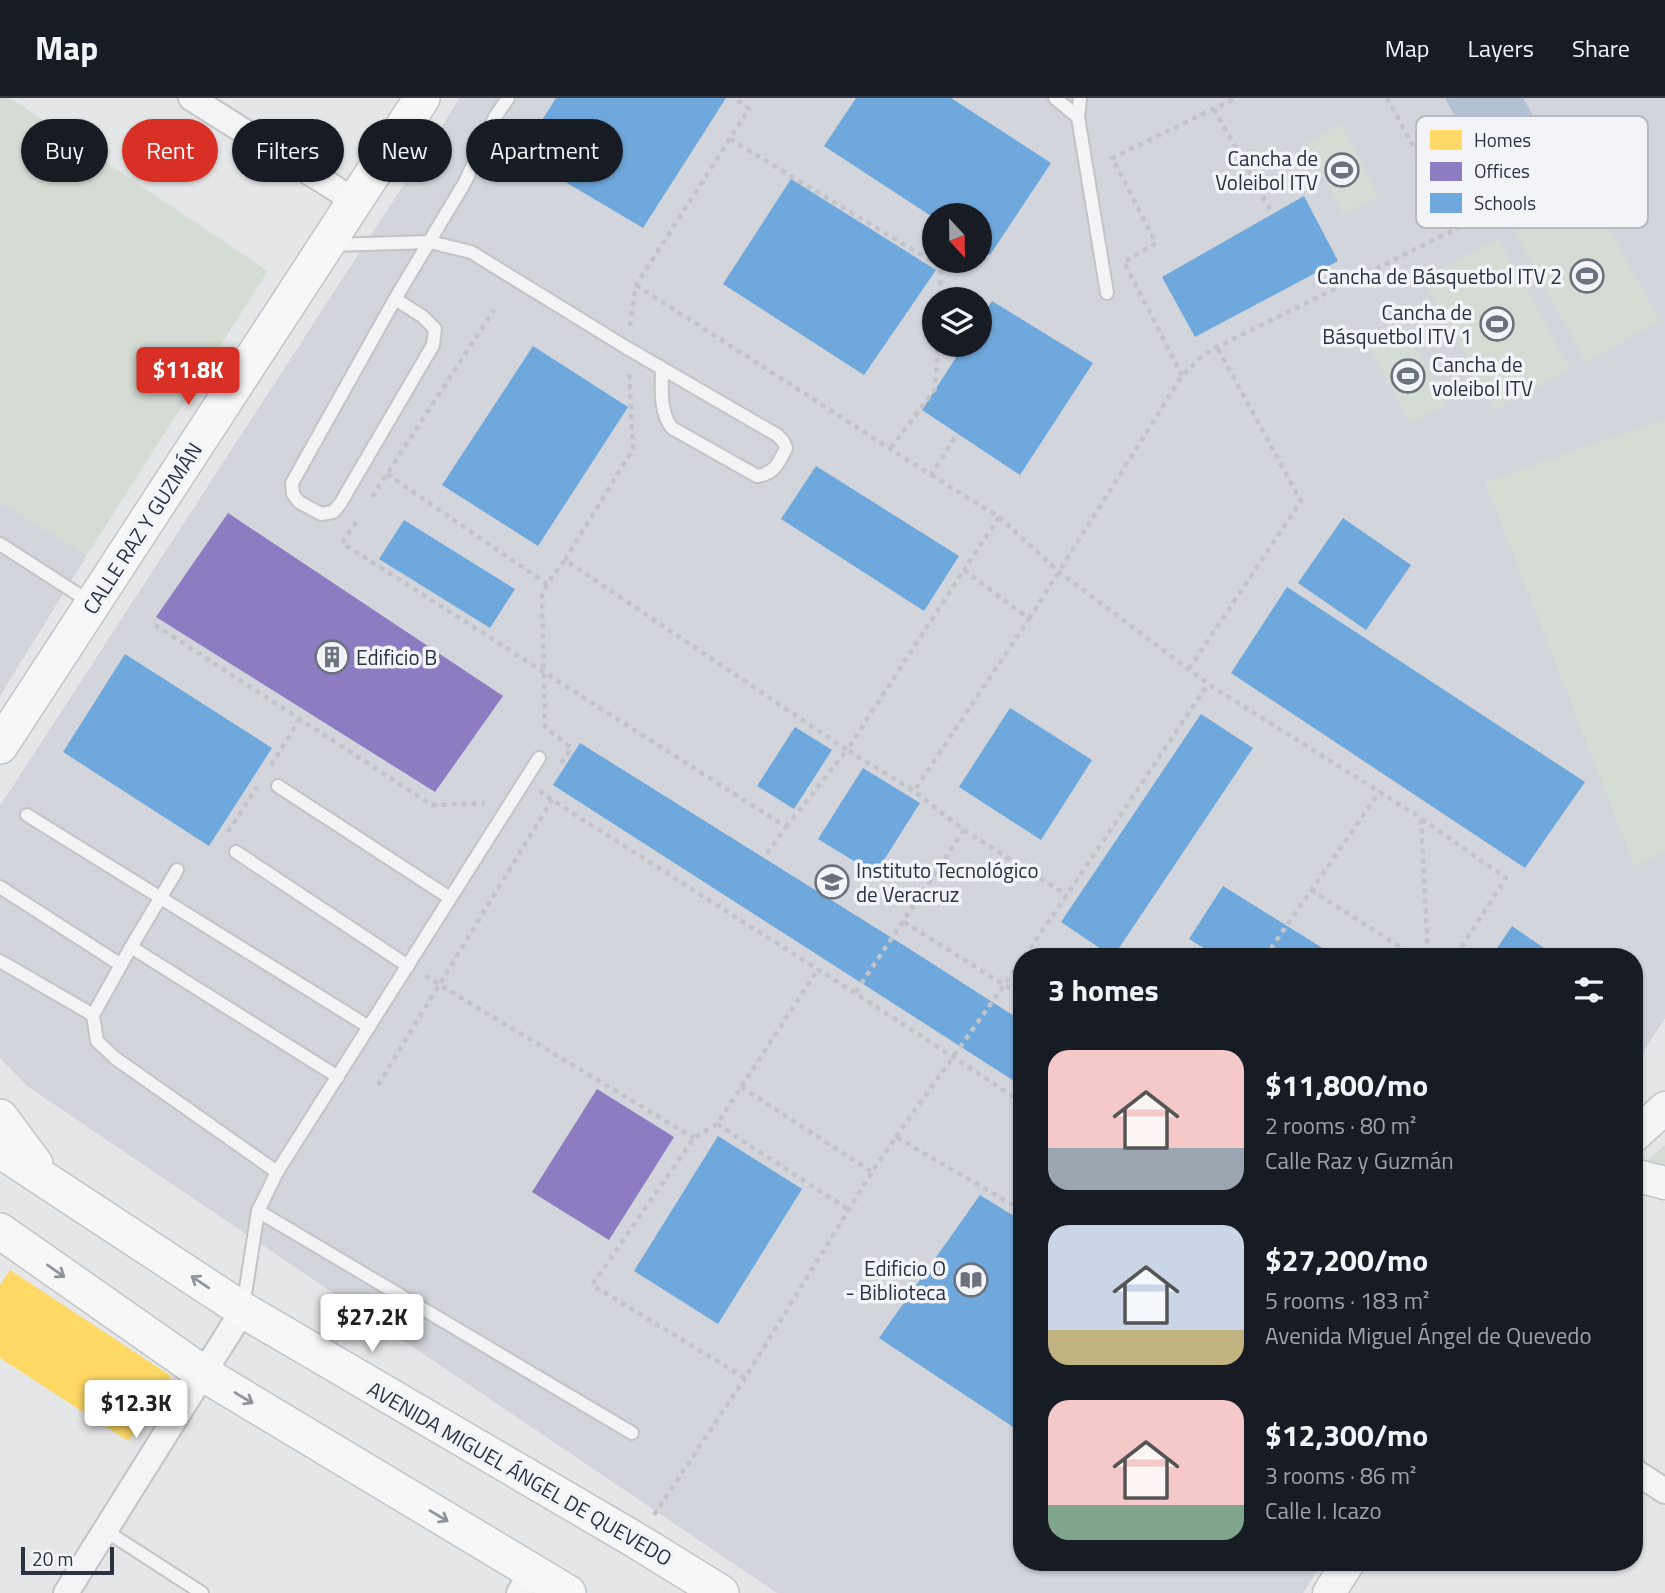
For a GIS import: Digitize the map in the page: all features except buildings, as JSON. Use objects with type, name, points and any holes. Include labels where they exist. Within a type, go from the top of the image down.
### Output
[{"type":"main road","name":"CALLE RAZ Y GUZMÁN","points":[[0,746],[422,98]]},
{"type":"main road","points":[[0,1117],[47,1181]]},
{"type":"main road","name":"AVENIDA MIGUEL ÁNGEL DE QUEVEDO","points":[[0,1150],[243,1310],[636,1541],[703,1588]]},
{"type":"main road","points":[[0,1231],[204,1374],[526,1583],[568,1593]]},
{"type":"street","points":[[191,98],[355,201]]},
{"type":"street","points":[[1643,1128],[1665,1108]]},
{"type":"street","points":[[1643,1177],[1665,1183]]},
{"type":"street","points":[[66,1593],[243,1310]]},
{"type":"street","points":[[1643,1477],[1665,1491]]},
{"type":"street","points":[[1328,1593],[1343,1571]]},
{"type":"lane","points":[[394,299],[422,316],[435,330],[433,345],[340,504],[333,512],[321,514],[299,502],[293,494],[292,483],[394,299],[465,182],[495,117],[508,98]]},
{"type":"lane","points":[[1055,98],[1078,117]]},
{"type":"lane","points":[[1080,98],[1078,117],[1108,293]]},
{"type":"lane","points":[[327,246],[430,242],[471,252],[627,348],[662,368],[777,435],[786,448],[776,467],[766,475],[757,476],[672,428],[666,421],[663,409],[662,368]]},
{"type":"lane","points":[[0,544],[93,604]]},
{"type":"lane","points":[[243,1310],[258,1212],[277,1171],[539,758]]},
{"type":"lane","points":[[278,786],[450,898]]},
{"type":"lane","points":[[27,815],[369,1027]]},
{"type":"lane","points":[[236,852],[408,966]]},
{"type":"lane","points":[[177,870],[93,1015],[97,1041],[115,1058],[277,1171]]},
{"type":"lane","points":[[0,887],[121,965]]},
{"type":"lane","points":[[131,947],[338,1077]]},
{"type":"lane","points":[[0,961],[93,1015]]},
{"type":"lane","points":[[258,1212],[632,1433]]},
{"type":"lane","points":[[106,1531],[202,1593]]},
{"type":"path","points":[[556,770],[571,748],[545,727],[542,596],[633,449],[627,348],[636,285],[749,109],[734,98]]},
{"type":"path","points":[[1182,376],[1124,262],[1156,243],[1112,158],[1236,98]]},
{"type":"path","points":[[1387,98],[1416,151]]},
{"type":"path","points":[[1214,110],[1272,213]]},
{"type":"path","points":[[730,139],[941,267],[940,287]]},
{"type":"path","points":[[914,791],[1029,620],[1182,376],[1202,356],[1217,347],[1458,228]]},
{"type":"path","points":[[636,285],[999,517],[1058,571],[1208,684],[1380,791],[1506,878],[1461,948]]},
{"type":"path","points":[[372,497],[494,310]]},
{"type":"path","points":[[1189,669],[1301,501],[1217,347]]},
{"type":"path","points":[[891,449],[936,389],[937,357]]},
{"type":"path","points":[[931,475],[957,434]]},
{"type":"path","points":[[387,474],[547,584]]},
{"type":"path","points":[[764,858],[847,750],[999,517]]},
{"type":"path","points":[[357,520],[342,543],[786,827]]},
{"type":"path","points":[[565,559],[847,750],[914,791],[964,830],[1068,895]]},
{"type":"path","points":[[964,570],[1029,620]]},
{"type":"path","points":[[155,625],[432,805],[552,800]]},
{"type":"path","points":[[1031,948],[1208,684]]},
{"type":"path","points":[[549,781],[541,792],[552,800],[1013,1096]]},
{"type":"path","points":[[1271,948],[1380,791]]},
{"type":"path","points":[[378,1085],[552,800]]},
{"type":"path","points":[[1421,818],[1428,948]]},
{"type":"path","points":[[855,993],[964,830]]},
{"type":"path","points":[[1311,891],[1402,948]]},
{"type":"path","points":[[904,922],[1013,990]]},
{"type":"path","points":[[408,966],[694,1138]]},
{"type":"path","points":[[745,1378],[592,1285],[694,1138],[717,1124],[818,969]]},
{"type":"path","points":[[636,1541],[745,1378],[872,1172],[1013,973]]},
{"type":"path","points":[[741,1087],[872,1172]]},
{"type":"path","points":[[717,1124],[849,1210]]},
{"type":"path","points":[[896,1137],[1013,1205]]},
{"type":"shaded area","points":[[0,98],[10,98],[41,119],[21,119],[21,182],[108,182],[108,164],[122,173],[122,182],[135,182],[268,271],[87,555],[0,502]]},
{"type":"shaded area","name":"Instituto Tecnológico de Veracruz","points":[[460,98],[1665,98],[1665,1018],[1643,1052],[1643,948],[1013,948],[1013,1571],[1317,1571],[1303,1593],[777,1593],[27,1086],[0,1058],[0,806],[405,182],[452,182],[452,119],[446,119]]},
{"type":"shaded area","name":"Cancha de Voleibol ITV","points":[[1341,124],[1379,196],[1344,215],[1306,143]]},
{"type":"shaded area","name":"Cancha de Básquetbol ITV 2","points":[[1519,228],[1609,228],[1660,322],[1586,362],[1514,231]]},
{"type":"shaded area","name":"Cancha de Básquetbol ITV 1","points":[[1498,238],[1570,369],[1495,410],[1423,279]]},
{"type":"shaded area","name":"Cancha de voleibol ITV","points":[[1405,329],[1447,404],[1411,424],[1370,348]]},
{"type":"shaded area","points":[[1665,419],[1665,851],[1635,867],[1485,482]]},
{"type":"shaded area","points":[[0,502],[87,555],[0,696]]},
{"type":"shaded area","points":[[1665,1145],[1665,1172],[1643,1169],[1643,1164]]},
{"type":"water","points":[[1445,98],[1523,98],[1533,116],[1455,116]]},
{"type":"place","name":"Cancha de Voleibol ITV","points":[[1342,170]]},
{"type":"place","name":"Cancha de Básquetbol ITV 2","points":[[1587,276]]},
{"type":"place","name":"Cancha de Básquetbol ITV 1","points":[[1497,324]]},
{"type":"place","name":"Cancha de voleibol ITV","points":[[1408,376]]},
{"type":"place","name":"Edificio B","points":[[332,657]]},
{"type":"place","name":"Instituto Tecnológico de Veracruz","points":[[832,882]]},
{"type":"place","name":"Edificio O - Biblioteca","points":[[971,1280]]}]
